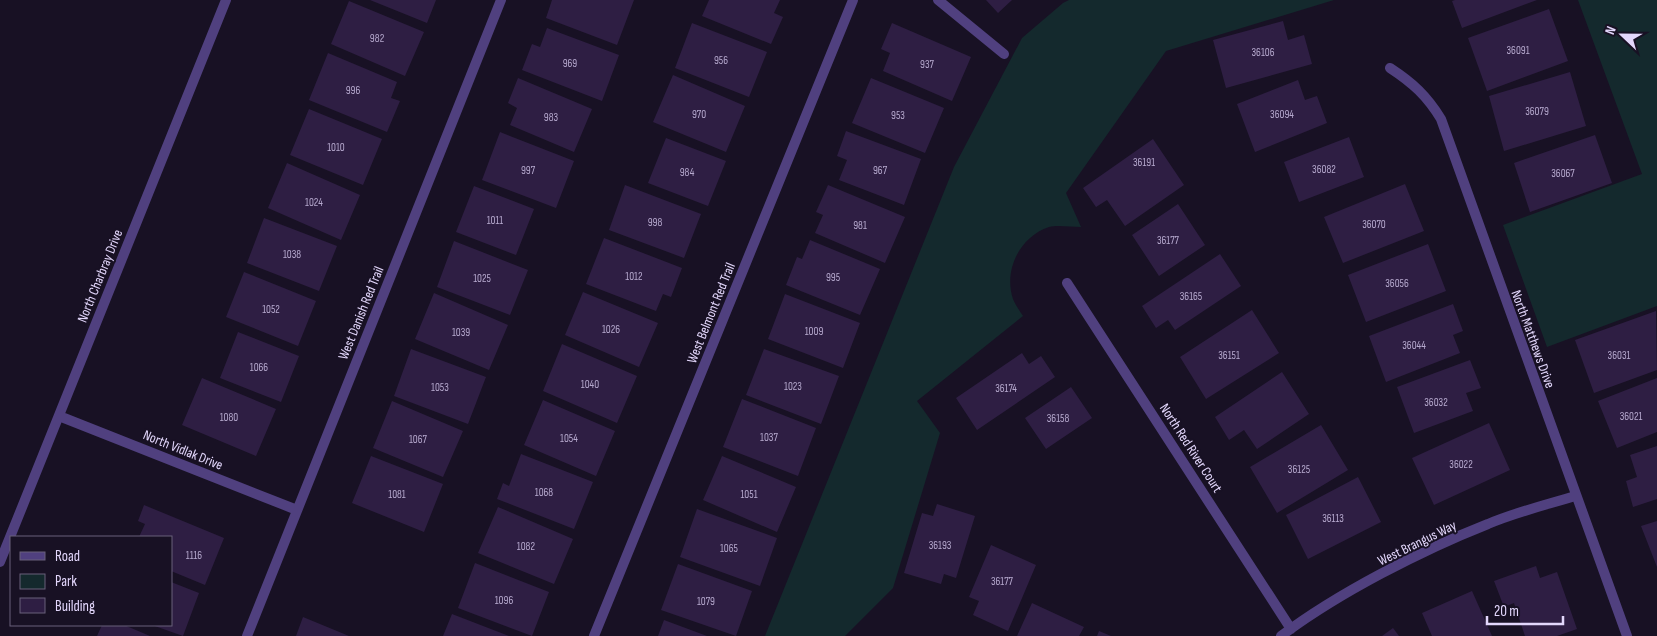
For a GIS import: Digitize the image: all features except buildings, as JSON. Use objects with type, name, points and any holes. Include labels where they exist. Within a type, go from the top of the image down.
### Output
[{"type":"street","name":"North Charbray Drive","points":[[11,536],[226,0]]},
{"type":"street","name":"West Danish Red Trail","points":[[247,636],[501,0]]},
{"type":"street","name":"West Belmont Red Trail","points":[[594,636],[853,0]]},
{"type":"street","points":[[938,0],[1004,54]]},
{"type":"street","name":"North Matthews Drive","points":[[1390,68],[1412,82],[1427,98],[1441,119],[1575,496],[1627,636]]},
{"type":"street","name":"North Red River Court","points":[[1067,283],[1291,628]]},
{"type":"street","name":"North Vidlak Drive","points":[[59,416],[298,510]]},
{"type":"street","name":"West Brangus Way","points":[[1281,636],[1340,599],[1431,550],[1489,523],[1575,496]]},
{"type":"street","name":"North Charbray Drive","points":[[0,562],[10,537]]},
{"type":"green space","points":[[1069,0],[1334,0],[1166,51],[1066,193],[1081,227],[1049,227],[1039,231],[1030,238],[1017,255],[1010,276],[1011,288],[1014,301],[1023,316],[917,401],[940,433],[893,588],[845,636],[765,636],[954,167],[1022,38]]},
{"type":"green space","points":[[1578,0],[1657,0],[1657,306],[1547,347],[1503,225],[1642,174]]}]
